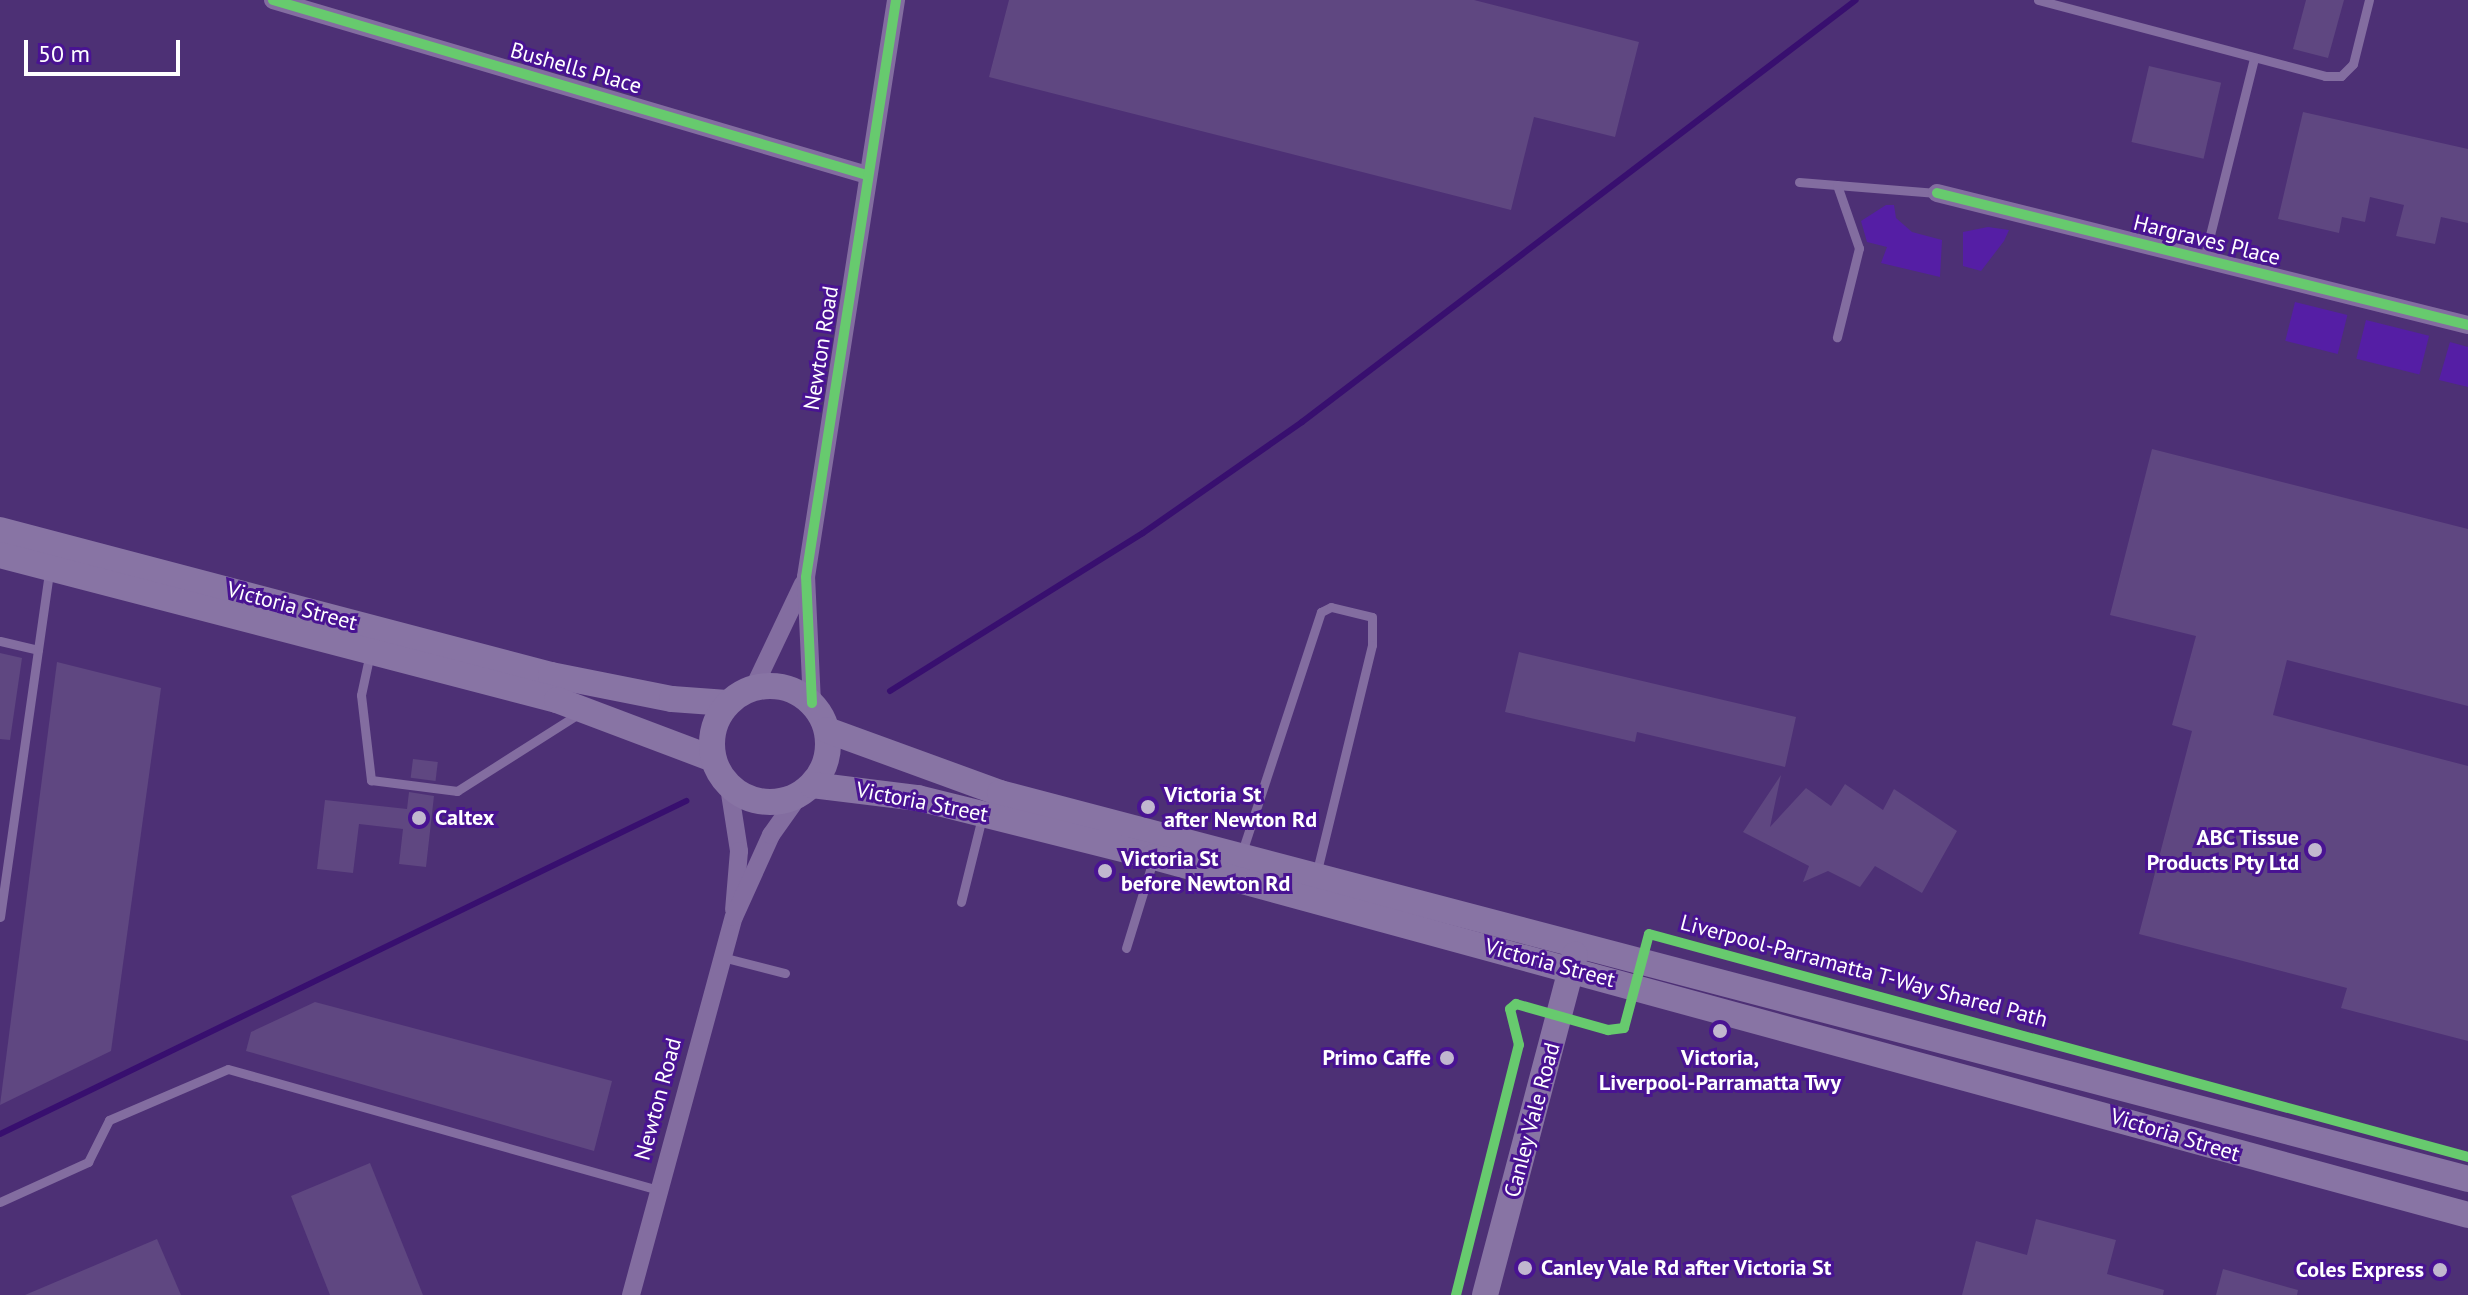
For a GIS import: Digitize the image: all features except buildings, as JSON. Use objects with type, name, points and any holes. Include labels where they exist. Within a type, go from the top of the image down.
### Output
[{"type":"main road","name":"Victoria Street","points":[[0,530],[551,675],[672,699],[727,703]]},
{"type":"main road","name":"Victoria Street","points":[[0,555],[586,709],[713,759]]},
{"type":"main road","points":[[754,687],[786,688],[812,703],[827,730],[823,769],[806,789],[758,801],[729,787],[713,759],[713,729],[727,703],[754,687]]},
{"type":"main road","name":"Victoria Street","points":[[827,730],[946,776],[1316,875],[1575,956],[2468,1215]]},
{"type":"main road","name":"Victoria Street","points":[[806,789],[983,813],[1154,857],[1575,956],[2468,1179]]},
{"type":"main road","name":"Canley Vale Road","points":[[1485,1295],[1575,956]]},
{"type":"street","name":"Bushells Place","points":[[273,0],[867,175]]},
{"type":"street","name":"Newton Road","points":[[812,703],[806,577],[896,0]]},
{"type":"street","name":"Hargraves Place","points":[[1937,193],[2468,325]]},
{"type":"street","points":[[754,687],[806,577]]},
{"type":"street","name":"Newton Road","points":[[729,787],[739,851],[734,917]]},
{"type":"street","name":"Newton Road","points":[[631,1295],[734,917],[771,835],[806,789]]},
{"type":"lane","points":[[2038,0],[2254,58],[2341,76],[2353,64],[2369,0]]},
{"type":"lane","points":[[2204,259],[2254,58]]},
{"type":"lane","points":[[1799,182],[1937,193]]},
{"type":"lane","points":[[1837,185],[1859,248],[1837,337]]},
{"type":"lane","points":[[0,917],[50,567]]},
{"type":"lane","points":[[1241,855],[1321,612],[1331,607],[1372,617],[1372,645],[1316,875]]},
{"type":"lane","points":[[0,641],[38,650]]},
{"type":"lane","points":[[370,651],[361,695],[371,780],[457,791],[586,709]]},
{"type":"lane","points":[[961,902],[983,813]]},
{"type":"lane","points":[[1126,948],[1154,857]]},
{"type":"lane","points":[[722,957],[785,973]]},
{"type":"lane","points":[[0,1202],[88,1162],[109,1120],[228,1069],[659,1190]]},
{"type":"shaded area","points":[[1886,205],[1894,205],[1896,218],[1912,232],[1942,240],[1940,277],[1881,263],[1887,247],[1867,242],[1861,221]]},
{"type":"shaded area","points":[[1988,227],[2009,230],[1981,271],[1963,266],[1963,232]]},
{"type":"shaded area","points":[[2295,302],[2347,315],[2338,354],[2285,341]]},
{"type":"shaded area","points":[[2366,320],[2429,336],[2419,375],[2356,359]]},
{"type":"shaded area","points":[[2450,342],[2468,347],[2468,387],[2439,380]]},
{"type":"waterway","points":[[890,691],[1143,533],[1302,422],[1856,0]]},
{"type":"waterway","points":[[0,1134],[686,801]]},
{"type":"cycle path","points":[[273,0],[867,175]]},
{"type":"cycle path","points":[[812,703],[806,577],[896,0]]},
{"type":"cycle path","points":[[1937,193],[2468,325]]},
{"type":"cycle path","name":"Liverpool-Parramatta T-Way Shared Path","points":[[1456,1295],[1519,1045],[1510,1009],[1516,1004],[1608,1030],[1624,1028],[1649,934],[2468,1157]]},
{"type":"place","name":"Victoria St after Newton Rd","points":[[1148,807]]},
{"type":"place","name":"Caltex","points":[[419,818]]},
{"type":"place","name":"ABC Tissue Products Pty Ltd","points":[[2315,850]]},
{"type":"place","name":"Victoria St before Newton Rd","points":[[1105,871]]},
{"type":"place","name":"Victoria, Liverpool-Parramatta Twy","points":[[1720,1031]]},
{"type":"place","name":"Primo Caffe","points":[[1447,1058]]},
{"type":"place","name":"Canley Vale Rd after Victoria St","points":[[1525,1268]]},
{"type":"place","name":"Coles Express","points":[[2440,1270]]}]
